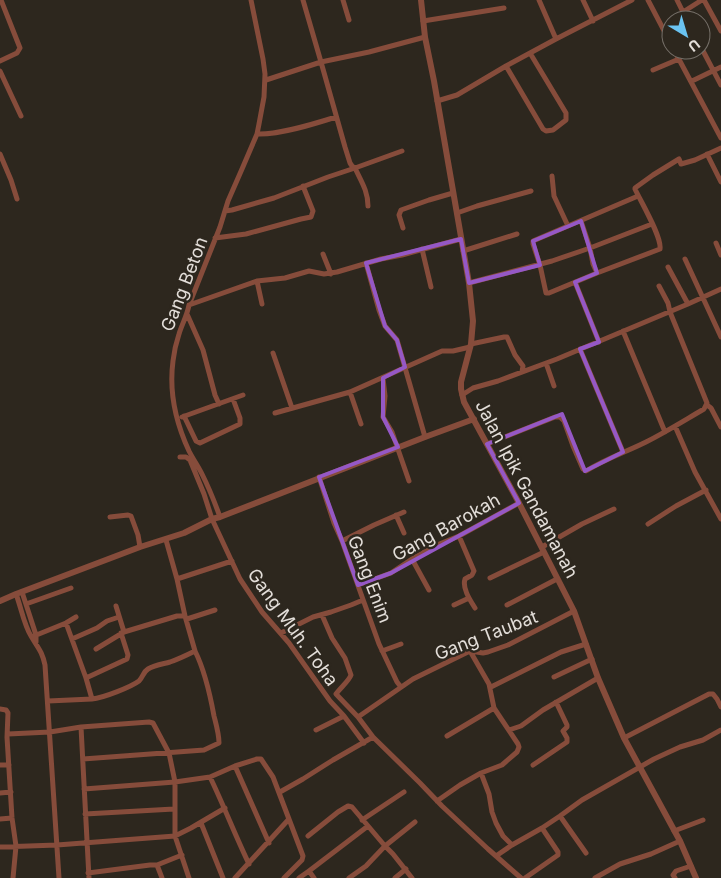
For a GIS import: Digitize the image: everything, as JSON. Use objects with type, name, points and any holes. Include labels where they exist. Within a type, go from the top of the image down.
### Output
[{"type":"street","points":[[0,61],[17,53],[20,48],[1,0]]},
{"type":"street","name":"Gang Beton","points":[[220,517],[203,476],[190,453],[174,407],[173,361],[188,305],[220,228],[228,201],[257,134],[266,80],[251,0]]},
{"type":"street","points":[[303,0],[350,163],[355,168],[367,193],[368,206]]},
{"type":"street","points":[[343,0],[349,20]]},
{"type":"street","name":"Jalan Ipik Gandamanah","points":[[421,0],[425,37],[469,283],[473,321],[471,346],[461,382],[462,395],[466,406],[519,503],[574,611],[598,678],[624,738],[680,841],[696,878]]},
{"type":"street","points":[[540,0],[556,39]]},
{"type":"street","points":[[583,0],[593,21]]},
{"type":"street","points":[[437,101],[457,95],[506,66],[632,0]]},
{"type":"street","points":[[648,0],[661,25]]},
{"type":"street","points":[[686,10],[703,0],[721,31]]},
{"type":"street","points":[[423,22],[504,8]]},
{"type":"street","points":[[266,80],[321,62],[425,37]]},
{"type":"street","points":[[506,66],[543,129],[546,131],[553,130],[566,120],[566,114],[530,53]]},
{"type":"street","points":[[653,70],[677,60]]},
{"type":"street","points":[[680,60],[721,138]]},
{"type":"street","points":[[708,60],[721,85]]},
{"type":"street","points":[[692,81],[721,67]]},
{"type":"street","points":[[0,71],[21,116]]},
{"type":"street","points":[[257,134],[284,131],[336,117]]},
{"type":"street","points":[[638,196],[533,241],[546,293],[660,249],[661,244],[635,188],[678,159],[681,164],[721,148]]},
{"type":"street","points":[[225,211],[274,198],[402,151]]},
{"type":"street","points":[[0,154],[17,199]]},
{"type":"street","points":[[707,154],[721,182]]},
{"type":"street","points":[[552,176],[554,196],[568,226]]},
{"type":"street","points":[[215,238],[246,234],[301,218],[311,217],[313,212],[304,186]]},
{"type":"street","points":[[457,213],[531,191]]},
{"type":"street","points":[[403,228],[399,215],[401,210],[453,194]]},
{"type":"street","points":[[580,221],[597,273]]},
{"type":"street","points":[[469,283],[540,265],[652,224]]},
{"type":"street","points":[[463,250],[517,234]]},
{"type":"street","points":[[188,305],[257,282],[285,278],[309,271],[331,274],[366,263],[461,239]]},
{"type":"street","points":[[716,243],[721,254]]},
{"type":"street","points":[[422,249],[431,287]]},
{"type":"street","points":[[323,254],[331,274]]},
{"type":"street","points":[[685,259],[721,337]]},
{"type":"street","points":[[366,263],[385,326],[397,340],[425,436]]},
{"type":"street","points":[[668,267],[688,304]]},
{"type":"street","points":[[257,282],[262,304]]},
{"type":"street","points":[[575,282],[599,342]]},
{"type":"street","points":[[659,286],[668,302],[670,312],[707,405],[711,408],[721,427]]},
{"type":"street","points":[[462,395],[473,388],[498,381],[599,342],[721,289]]},
{"type":"street","points":[[187,314],[203,350],[219,404]]},
{"type":"street","points":[[623,331],[665,432]]},
{"type":"street","points":[[274,413],[350,392],[442,351],[471,346],[504,336],[507,337],[515,355],[523,366],[522,372]]},
{"type":"street","points":[[580,349],[623,452]]},
{"type":"street","points":[[272,353],[292,408]]},
{"type":"street","points":[[546,363],[554,386]]},
{"type":"street","points":[[383,378],[385,396],[383,417],[390,427],[410,481]]},
{"type":"street","points":[[350,392],[361,424]]},
{"type":"street","points":[[178,419],[243,395]]},
{"type":"street","points":[[184,416],[196,442],[200,443],[240,424],[240,418],[233,399]]},
{"type":"street","points":[[487,444],[560,416],[564,421],[585,471],[587,471],[665,432],[704,409],[707,405]]},
{"type":"street","points":[[0,601],[140,547],[166,540],[194,529],[212,519],[425,436],[474,419]]},
{"type":"street","points":[[675,426],[695,472],[721,519]]},
{"type":"street","name":"Gang Muh. Toha","points":[[180,457],[186,457],[190,460],[212,519],[240,579],[253,600],[262,612],[285,631],[330,701],[368,740]]},
{"type":"street","name":"Gang Enim","points":[[319,478],[382,651],[396,682],[401,688]]},
{"type":"street","points":[[648,524],[706,490]]},
{"type":"street","name":"Gang Barokah","points":[[358,585],[392,572],[412,559],[519,503]]},
{"type":"street","points":[[490,578],[543,550],[568,532],[614,508]]},
{"type":"street","points":[[342,541],[374,524],[404,512]]},
{"type":"street","points":[[396,515],[404,533]]},
{"type":"street","points":[[110,517],[131,516],[140,547]]},
{"type":"street","points":[[459,536],[474,571],[472,575],[463,581],[463,584],[475,608]]},
{"type":"street","points":[[83,759],[204,750],[219,743],[213,705],[201,663],[195,651],[166,540]]},
{"type":"street","points":[[412,559],[429,590]]},
{"type":"street","points":[[177,580],[232,561]]},
{"type":"street","points":[[507,605],[557,579]]},
{"type":"street","points":[[26,604],[71,588]]},
{"type":"street","points":[[17,594],[26,604],[34,636]]},
{"type":"street","points":[[17,594],[46,665],[59,878]]},
{"type":"street","points":[[454,605],[469,598]]},
{"type":"street","points":[[285,631],[313,617],[351,606],[363,600]]},
{"type":"street","points":[[86,678],[127,659],[128,655],[116,606]]},
{"type":"street","points":[[96,649],[122,632],[177,616],[186,617],[215,610]]},
{"type":"street","name":"Gang Taubat","points":[[358,717],[413,679],[470,651],[483,653],[501,648],[574,611]]},
{"type":"street","points":[[322,615],[332,638],[345,658],[351,675],[350,679],[336,694],[358,717],[368,740],[420,783],[510,870],[521,878]]},
{"type":"street","points":[[34,636],[76,617]]},
{"type":"street","points":[[72,639],[97,628],[107,621],[120,617]]},
{"type":"street","points":[[66,623],[92,699]]},
{"type":"street","points":[[382,651],[401,644]]},
{"type":"street","points":[[491,687],[561,652],[586,644]]},
{"type":"street","points":[[48,701],[101,698],[134,684],[148,669],[195,651]]},
{"type":"street","points":[[437,801],[481,773],[502,765],[520,747],[494,708],[491,687],[470,651]]},
{"type":"street","points":[[554,677],[592,659]]},
{"type":"street","points":[[509,730],[521,726],[556,702],[598,678]]},
{"type":"street","points":[[624,738],[709,694],[716,697],[721,707]]},
{"type":"street","points":[[533,765],[567,742],[563,731],[567,725],[556,702]]},
{"type":"street","points":[[448,736],[494,708]]},
{"type":"street","points":[[0,709],[6,710],[8,713],[12,818],[16,846],[13,878]]},
{"type":"street","points":[[316,730],[344,716]]},
{"type":"street","points":[[0,737],[81,727],[149,722],[155,725],[169,753],[175,782],[175,836],[190,878]]},
{"type":"street","points":[[81,727],[88,875],[156,865],[182,855]]},
{"type":"street","points":[[496,856],[542,828],[582,800],[654,759],[680,747],[703,740],[721,730]]},
{"type":"street","points":[[280,792],[368,740]]},
{"type":"street","points":[[84,789],[175,782],[210,777],[235,766],[261,759],[271,772],[280,792],[303,858],[284,878]]},
{"type":"street","points":[[0,766],[9,765]]},
{"type":"street","points":[[235,766],[269,843]]},
{"type":"street","points":[[481,773],[489,794],[496,823],[512,845]]},
{"type":"street","points":[[210,777],[248,864]]},
{"type":"street","points":[[0,793],[11,792]]},
{"type":"street","points":[[362,820],[404,792]]},
{"type":"street","points":[[308,836],[344,807],[350,806],[412,878]]},
{"type":"street","points":[[0,847],[57,845],[175,836],[225,808]]},
{"type":"street","points":[[85,814],[174,809]]},
{"type":"street","points":[[560,816],[586,853]]},
{"type":"street","points":[[0,819],[12,818]]},
{"type":"street","points":[[235,878],[289,819]]},
{"type":"street","points":[[674,831],[703,820]]},
{"type":"street","points":[[349,878],[366,866],[385,846],[415,822]]},
{"type":"street","points":[[201,823],[223,878]]},
{"type":"street","points":[[299,878],[368,826]]},
{"type":"street","points":[[525,878],[558,855],[558,852],[542,828]]},
{"type":"street","points":[[595,878],[620,864],[651,854],[680,841]]},
{"type":"street","points":[[156,865],[162,878]]},
{"type":"street","points":[[675,878],[674,874],[676,871],[691,866]]},
{"type":"street","points":[[395,878],[406,870]]},
{"type":"street","points":[[309,871],[314,878]]},
{"type":"highlighted area","points":[[581,221],[597,273],[575,282],[599,342],[580,349],[623,452],[585,471],[562,414],[487,444],[519,503],[391,573],[358,585],[319,477],[398,447],[383,417],[383,378],[405,367],[397,340],[385,326],[366,263],[461,239],[469,283],[540,265],[533,241]]}]
